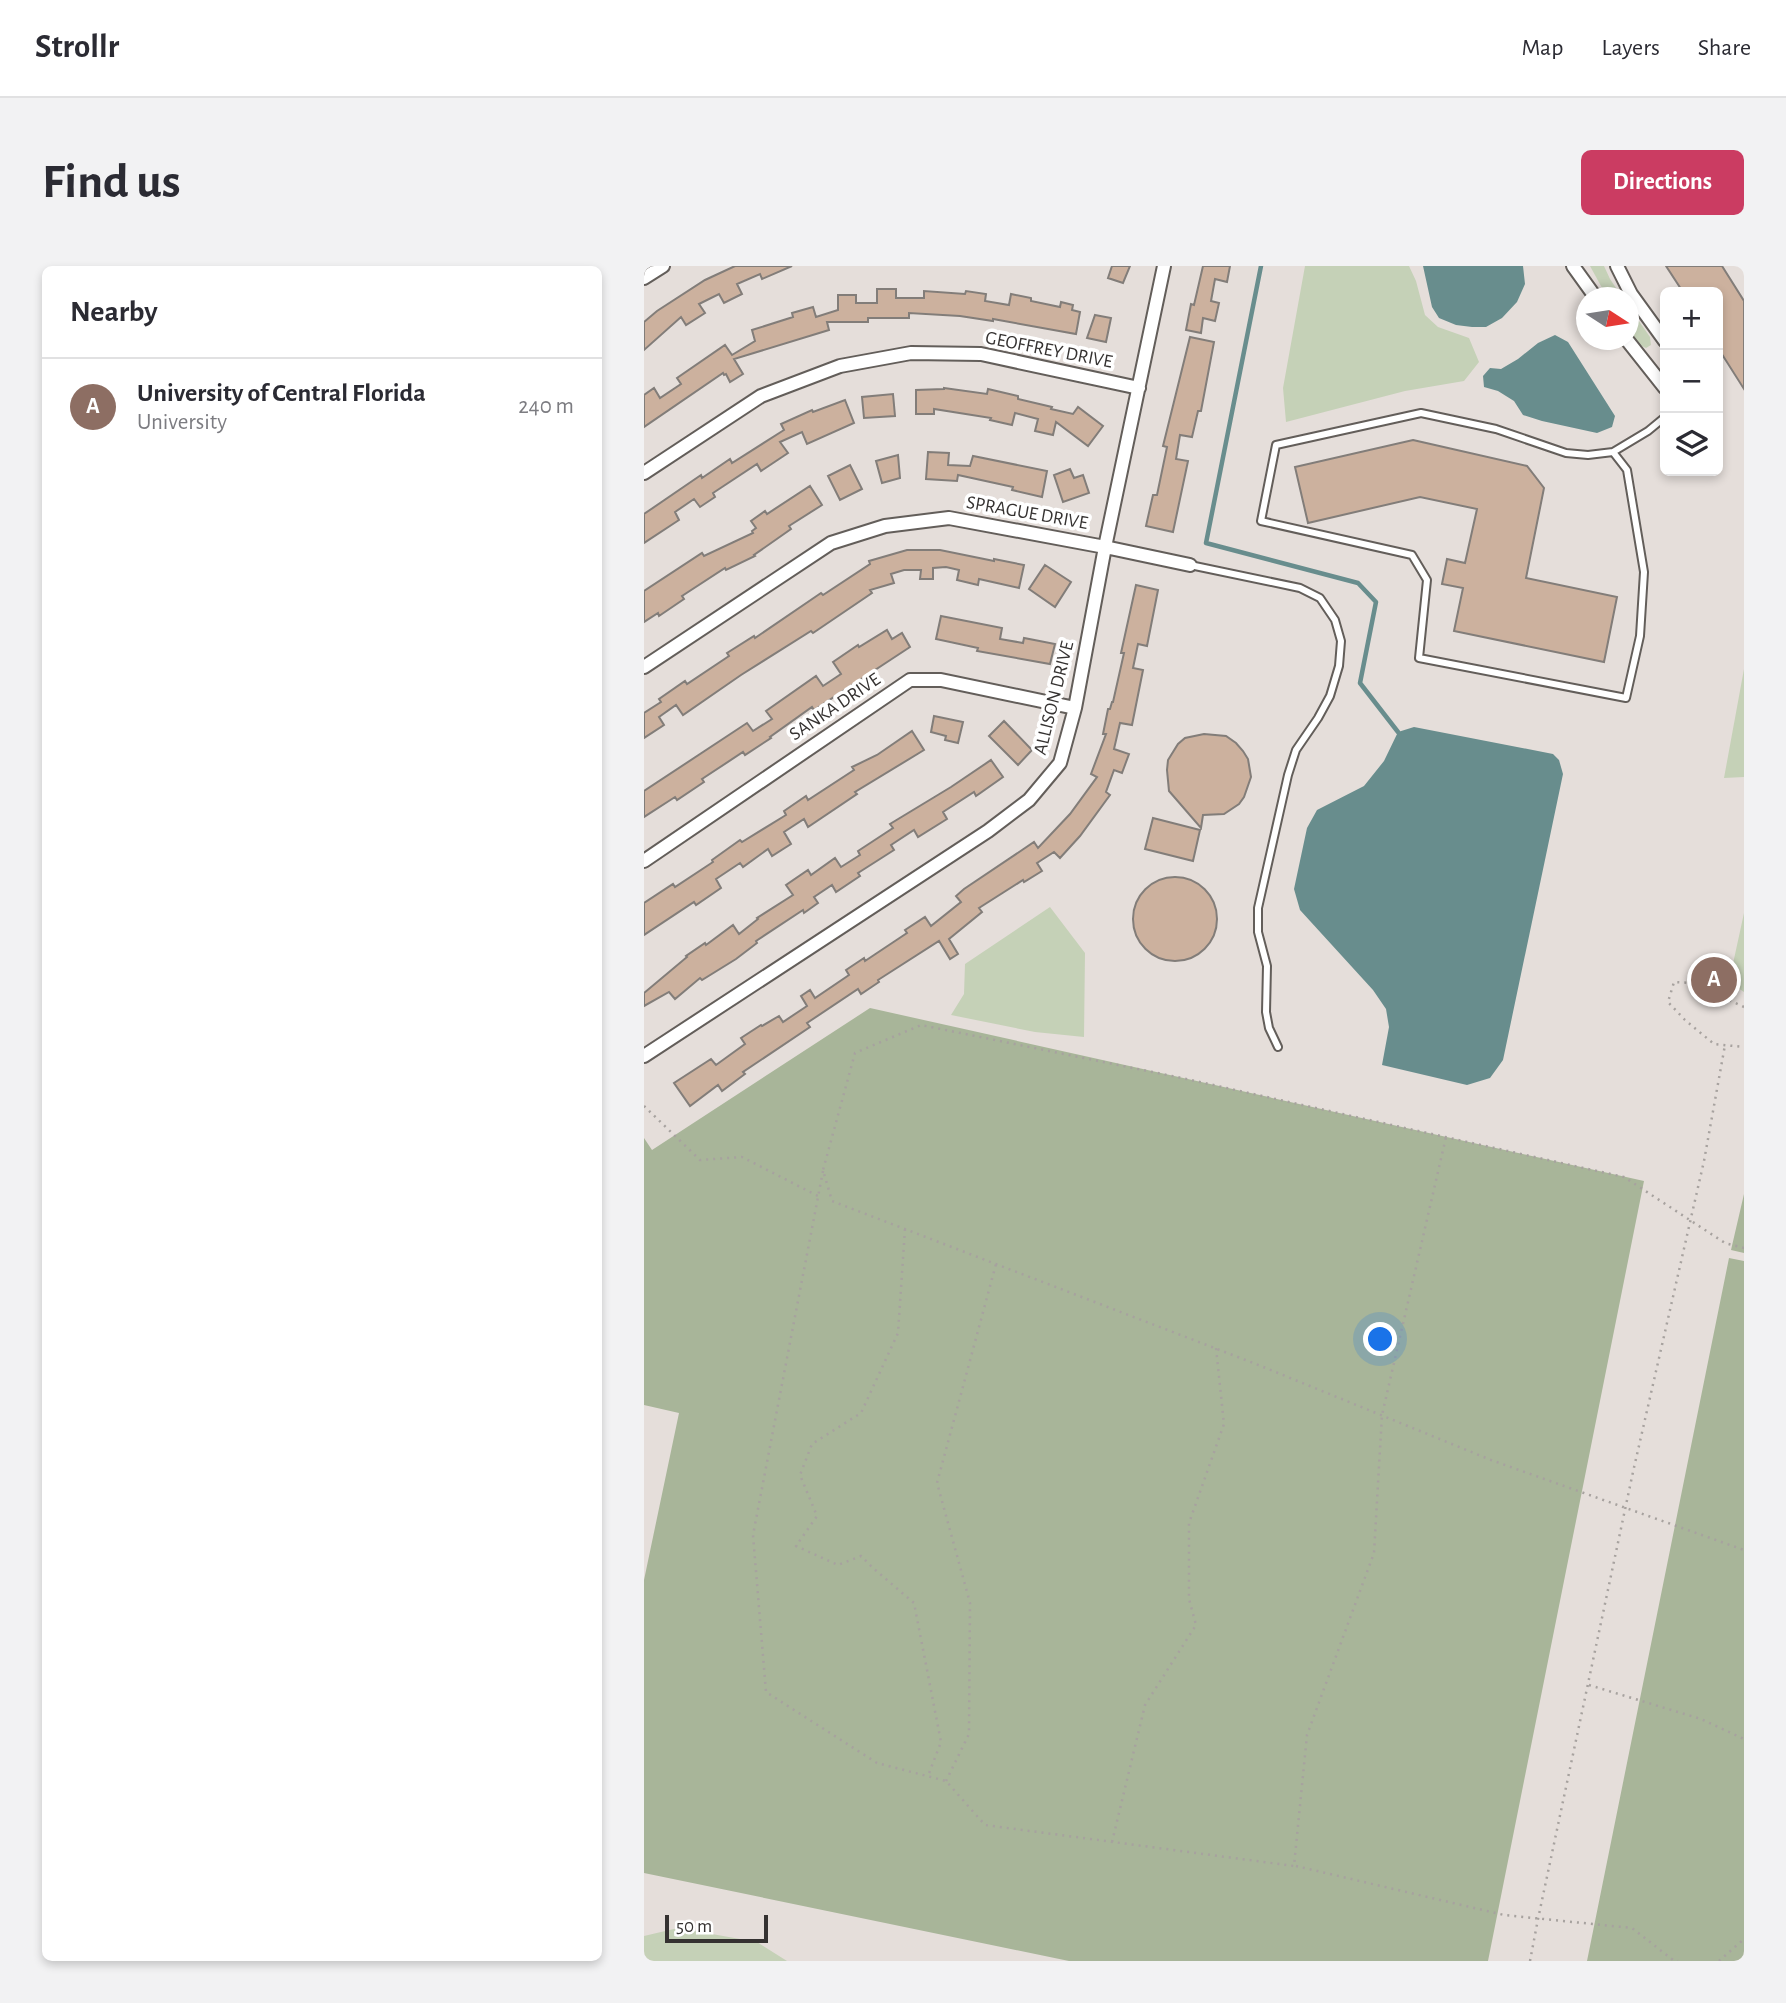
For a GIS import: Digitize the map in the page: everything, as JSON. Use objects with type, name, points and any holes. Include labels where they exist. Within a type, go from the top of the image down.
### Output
[{"type":"street","points":[[644,278],[663,266]]},
{"type":"street","name":"ALLISON DRIVE","points":[[644,1056],[988,831],[1030,800],[1060,763],[1075,708],[1105,547],[1164,266]]},
{"type":"street","points":[[1573,266],[1587,287]]},
{"type":"street","points":[[1617,266],[1631,294],[1660,334]]},
{"type":"street","points":[[1635,350],[1660,382]]},
{"type":"street","name":"GEOFFREY DRIVE","points":[[644,473],[761,396],[840,366],[911,353],[981,354],[1139,388]]},
{"type":"street","name":"SPRAGUE DRIVE","points":[[644,667],[831,544],[885,526],[949,518],[1190,565]]},
{"type":"street","name":"SANKA DRIVE","points":[[644,861],[910,680],[941,680],[1075,708]]},
{"type":"lane","points":[[1614,452],[1627,470],[1644,572],[1640,636],[1626,698],[1419,658],[1427,580],[1412,555],[1261,521],[1276,445],[1421,413],[1496,429],[1566,453],[1588,455],[1614,452],[1660,421]]},
{"type":"lane","points":[[1190,565],[1300,588],[1320,598],[1335,620],[1341,641],[1339,666],[1329,696],[1296,750],[1288,775],[1258,908],[1258,932],[1267,966],[1266,1012],[1269,1028],[1278,1047]]},
{"type":"path","points":[[1744,1007],[1692,983],[1674,982],[1668,1002],[1714,1044],[1744,1047]]},
{"type":"path","points":[[1678,1961],[1632,1928],[1504,1914],[1294,1866],[985,1825],[946,1781],[877,1763],[766,1692],[753,1535],[823,1170],[855,1053],[921,1025],[1182,1077],[1624,1177],[1725,1243],[1744,1248]]},
{"type":"path","points":[[1530,1961],[1626,1508],[1704,1161],[1725,1045]]},
{"type":"path","points":[[644,1106],[700,1160],[742,1157],[818,1196]]},
{"type":"path","points":[[1294,1866],[1307,1735],[1374,1553],[1382,1415],[1446,1137]]},
{"type":"path","points":[[823,1170],[832,1201],[1216,1348],[1491,1460],[1744,1550]]},
{"type":"path","points":[[905,1229],[898,1333],[861,1413],[812,1444],[800,1475],[817,1516],[796,1546],[838,1565],[862,1556],[914,1603],[941,1742],[928,1776]]},
{"type":"path","points":[[946,1781],[969,1734],[970,1603],[937,1483],[996,1264]]},
{"type":"path","points":[[1112,1842],[1145,1705],[1196,1625],[1189,1599],[1189,1523],[1224,1424],[1216,1348]]},
{"type":"path","points":[[1588,1684],[1701,1719],[1744,1739]]},
{"type":"path","points":[[1719,1961],[1744,1939]]},
{"type":"green space","points":[[1305,266],[1409,266],[1425,315],[1438,327],[1469,338],[1479,362],[1464,381],[1405,391],[1286,422],[1283,388]]},
{"type":"green space","points":[[1590,266],[1604,266],[1615,287],[1602,287]]},
{"type":"green space","points":[[1639,321],[1650,337],[1651,345],[1646,348],[1640,345]]},
{"type":"green space","points":[[1744,669],[1744,777],[1724,778]]},
{"type":"green space","points":[[1050,907],[1085,953],[1084,1037],[1035,1032],[951,1015],[964,994],[965,964]]},
{"type":"green space","points":[[1744,913],[1744,992],[1729,982]]},
{"type":"green space","points":[[870,1008],[1644,1181],[1488,1961],[1069,1961],[644,1873],[644,1580],[679,1413],[644,1405],[644,1138],[652,1150]]},
{"type":"green space","points":[[1744,1194],[1744,1253],[1731,1250]]},
{"type":"green space","points":[[1729,1258],[1744,1261],[1744,1961],[1587,1961]]},
{"type":"green space","points":[[678,1928],[757,1942],[787,1961],[644,1961],[644,1936]]},
{"type":"water","points":[[1423,266],[1523,266],[1525,284],[1517,302],[1502,318],[1486,327],[1456,325],[1439,318],[1432,307]]},
{"type":"water","points":[[1555,335],[1568,342],[1615,416],[1612,427],[1597,433],[1542,421],[1523,415],[1514,401],[1498,391],[1484,387],[1483,376],[1490,368],[1501,369],[1538,343]]},
{"type":"water","points":[[1414,727],[1553,754],[1559,760],[1563,774],[1503,1060],[1490,1078],[1467,1085],[1382,1065],[1389,1027],[1386,1009],[1373,990],[1300,910],[1294,889],[1307,828],[1317,810],[1364,786],[1384,761],[1398,732]]},
{"type":"building","points":[[735,266],[792,266],[762,279],[760,274],[737,284],[742,294],[724,303],[719,294],[699,304],[705,313],[686,325],[681,317],[644,350],[644,322],[705,280]]},
{"type":"building","points":[[1112,266],[1130,266],[1123,283],[1108,278]]},
{"type":"building","points":[[1203,266],[1230,266],[1227,282],[1215,279],[1211,301],[1219,303],[1215,321],[1203,318],[1201,333],[1186,330]]},
{"type":"building","points":[[1666,266],[1722,266],[1744,301],[1744,389],[1723,356],[1723,287],[1680,287]]},
{"type":"building","points":[[877,289],[896,289],[896,298],[924,298],[924,291],[965,294],[966,291],[986,294],[985,301],[1009,305],[1011,294],[1060,307],[1061,302],[1073,305],[1072,310],[1080,312],[1076,334],[993,319],[909,313],[909,318],[827,322],[829,330],[734,359],[743,374],[730,382],[723,373],[644,427],[644,395],[654,388],[660,398],[681,384],[677,378],[725,345],[732,355],[755,341],[752,330],[793,317],[792,313],[813,307],[816,317],[838,310],[838,295],[856,295],[856,303],[877,303]]},
{"type":"building","points":[[1095,315],[1111,318],[1106,342],[1087,338]]},
{"type":"building","points":[[1190,337],[1214,342],[1201,411],[1198,411],[1192,437],[1180,435],[1176,459],[1188,461],[1173,532],[1146,526],[1153,495],[1157,495],[1167,447],[1163,446]]},
{"type":"building","points":[[944,388],[987,394],[988,389],[1073,414],[1078,407],[1103,426],[1088,446],[1056,422],[1053,435],[1035,431],[1038,419],[1015,413],[1012,425],[990,420],[991,418],[934,409],[934,414],[916,414],[916,390]]},
{"type":"building","points":[[893,394],[895,416],[864,418],[862,397]]},
{"type":"building","points":[[845,400],[854,423],[807,444],[802,432],[780,442],[788,453],[761,471],[757,464],[713,493],[715,497],[700,507],[694,499],[675,512],[679,520],[644,543],[644,514],[701,475],[702,478],[730,459],[732,463],[784,430],[781,424],[812,410],[813,412]]},
{"type":"building","points":[[1413,440],[1527,466],[1544,488],[1526,578],[1617,597],[1604,662],[1454,631],[1463,588],[1442,584],[1447,559],[1465,563],[1477,509],[1420,497],[1308,523],[1295,467]]},
{"type":"building","points":[[928,452],[949,453],[948,465],[970,466],[973,456],[1047,471],[1042,497],[1012,490],[1013,487],[958,475],[957,481],[926,479]]},
{"type":"building","points":[[898,455],[900,478],[882,483],[876,461]]},
{"type":"building","points":[[850,465],[862,489],[840,500],[828,476]]},
{"type":"building","points":[[1070,469],[1074,478],[1083,475],[1089,493],[1063,502],[1054,475]]},
{"type":"building","points":[[810,486],[822,505],[789,526],[791,529],[755,556],[726,570],[725,568],[682,596],[684,599],[659,616],[658,613],[644,622],[644,591],[702,553],[704,556],[753,533],[756,528],[751,521],[765,511],[767,514]]},
{"type":"building","points":[[907,550],[940,550],[1024,565],[1019,588],[979,579],[978,585],[957,580],[959,570],[946,567],[933,568],[933,579],[920,579],[921,570],[904,570],[891,574],[894,583],[870,590],[872,593],[813,633],[811,631],[741,675],[683,715],[676,705],[659,717],[664,725],[644,738],[644,713],[661,702],[659,699],[685,681],[687,684],[729,656],[727,653],[754,636],[755,638],[821,593],[823,595],[870,564],[869,561]]},
{"type":"building","points":[[1045,565],[1071,582],[1055,607],[1029,589]]},
{"type":"building","points":[[1136,585],[1158,590],[1147,646],[1138,644],[1133,668],[1143,670],[1132,725],[1120,723],[1114,749],[1129,754],[1122,773],[1114,770],[1106,792],[1110,795],[1080,836],[1060,858],[1054,852],[1037,863],[1042,871],[979,908],[982,912],[949,939],[958,954],[950,959],[939,941],[861,994],[858,989],[807,1023],[810,1027],[743,1072],[745,1074],[722,1091],[718,1085],[690,1106],[674,1083],[711,1059],[716,1065],[745,1044],[741,1038],[761,1025],[779,1016],[783,1022],[807,1006],[801,996],[810,990],[815,998],[849,975],[846,970],[864,958],[865,961],[907,933],[905,930],[925,917],[931,926],[961,902],[956,896],[964,889],[1034,842],[1038,848],[1070,814],[1097,777],[1091,774],[1106,734],[1103,734],[1124,653],[1121,653]]},
{"type":"building","points":[[941,616],[1002,628],[1000,639],[1023,643],[1024,638],[1055,644],[1050,664],[977,651],[978,648],[936,639]]},
{"type":"building","points":[[887,630],[892,639],[902,633],[910,647],[814,710],[812,707],[745,755],[743,752],[702,779],[704,782],[677,800],[675,797],[644,817],[644,791],[747,723],[753,731],[772,719],[766,711],[816,676],[823,686],[841,674],[833,662]]},
{"type":"building","points":[[934,716],[963,722],[958,743],[945,740],[946,736],[931,732]]},
{"type":"building","points":[[1004,721],[1032,750],[1018,765],[989,736]]},
{"type":"building","points":[[912,731],[924,750],[855,792],[857,794],[808,827],[804,819],[784,832],[791,844],[772,856],[768,849],[743,867],[740,863],[716,879],[721,888],[696,905],[694,902],[644,935],[644,903],[673,884],[675,887],[740,840],[742,842],[786,815],[784,811],[806,796],[808,800],[854,770],[852,767],[877,755]]},
{"type":"building","points":[[1204,734],[1226,736],[1236,743],[1248,759],[1251,777],[1239,804],[1224,814],[1203,815],[1201,828],[1169,791],[1167,770],[1168,760],[1178,744],[1185,738]]},
{"type":"building","points":[[991,760],[1003,777],[976,796],[974,792],[943,812],[947,819],[918,837],[914,830],[891,845],[894,850],[858,873],[860,876],[836,892],[832,885],[814,897],[818,903],[756,941],[757,943],[736,959],[702,980],[700,978],[675,999],[669,992],[644,1006],[644,993],[686,956],[733,925],[739,934],[757,918],[793,895],[786,885],[808,870],[811,875],[835,858],[841,867],[860,855],[858,851],[893,828],[890,824]]},
{"type":"building","points":[[1153,818],[1200,830],[1193,861],[1145,849]]},
{"type":"building","points":[[1175,877],[1191,880],[1205,889],[1214,903],[1217,919],[1214,935],[1205,949],[1191,958],[1175,961],[1159,958],[1145,949],[1136,935],[1133,919],[1136,903],[1145,889],[1159,880]]},
{"type":"waterway","points":[[1261,266],[1206,543],[1358,583],[1376,602],[1360,683],[1398,732]]},
{"type":"place","name":"University of Central Florida","points":[[1714,980]]}]
